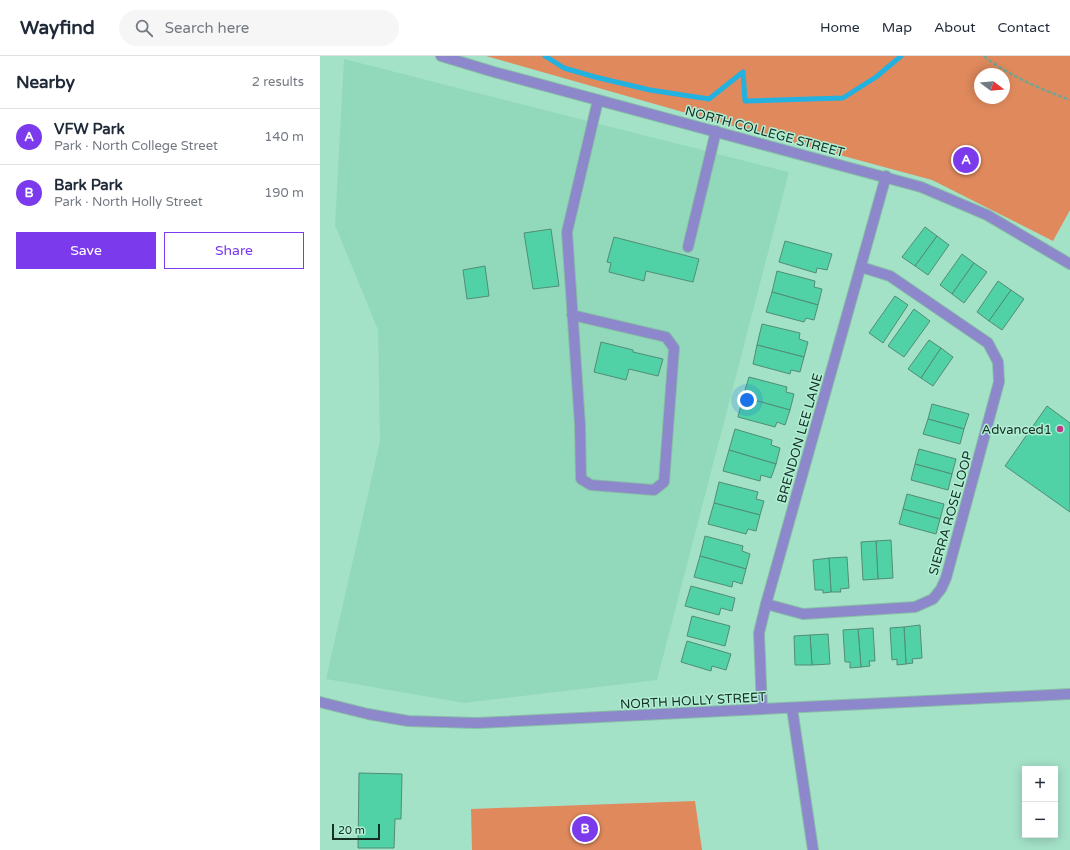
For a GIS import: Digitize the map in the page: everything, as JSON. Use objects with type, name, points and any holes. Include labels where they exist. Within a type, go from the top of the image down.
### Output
[{"type":"street","name":"NORTH COLLEGE STREET","points":[[441,56],[494,72],[886,176],[921,187],[987,216],[1070,264]]},
{"type":"street","points":[[572,315],[666,337],[674,348],[664,482],[654,490],[591,485],[581,479],[580,425],[572,315],[567,232],[598,100]]},
{"type":"street","points":[[688,247],[716,132]]},
{"type":"street","name":"BRENDON LEE LANE","points":[[762,710],[759,633],[886,176]]},
{"type":"street","name":"SIERRA ROSE LOOP","points":[[766,604],[803,614],[915,607],[933,599],[941,589],[946,578],[999,382],[998,362],[988,342],[890,276],[861,267]]},
{"type":"street","name":"NORTH HOLLY STREET","points":[[320,702],[368,714],[408,720],[477,723],[1070,694]]},
{"type":"street","points":[[792,708],[813,850]]},
{"type":"path","points":[[984,56],[1039,88],[1070,100]]},
{"type":"shaded area","points":[[486,56],[1070,56],[1070,210],[1053,241],[932,180],[718,122]]},
{"type":"shaded area","points":[[344,59],[789,172],[657,680],[464,703],[326,679],[380,441],[378,330],[335,225]]},
{"type":"shaded area","points":[[695,801],[702,850],[472,850],[471,809]]},
{"type":"building","points":[[925,227],[937,236],[915,266],[902,257]]},
{"type":"building","points":[[551,229],[559,286],[533,289],[524,233]]},
{"type":"building","points":[[937,236],[949,245],[928,275],[915,266]]},
{"type":"building","points":[[614,237],[699,259],[693,282],[646,271],[644,281],[609,272],[611,263],[607,262]]},
{"type":"building","points":[[785,241],[832,254],[827,270],[817,268],[816,273],[779,262]]},
{"type":"building","points":[[962,254],[974,263],[952,294],[940,285]]},
{"type":"building","points":[[974,263],[987,272],[964,303],[952,294]]},
{"type":"building","points":[[485,266],[489,296],[467,299],[463,270]]},
{"type":"building","points":[[777,271],[815,281],[814,287],[822,289],[818,305],[772,292]]},
{"type":"building","points":[[998,281],[1011,290],[989,321],[977,312]]},
{"type":"building","points":[[1011,290],[1024,299],[1002,330],[989,321]]},
{"type":"building","points":[[772,292],[818,305],[814,320],[806,318],[804,322],[766,312]]},
{"type":"building","points":[[895,296],[908,305],[883,343],[869,333]]},
{"type":"building","points":[[914,309],[930,321],[904,357],[888,346]]},
{"type":"building","points":[[762,324],[800,333],[799,339],[808,342],[804,357],[757,345]]},
{"type":"building","points":[[929,340],[941,348],[921,378],[908,369]]},
{"type":"building","points":[[601,342],[663,359],[658,376],[629,369],[626,380],[594,372]]},
{"type":"building","points":[[757,345],[804,357],[800,372],[791,370],[790,374],[753,364]]},
{"type":"building","points":[[941,348],[953,357],[933,386],[921,378]]},
{"type":"building","points":[[749,377],[787,387],[786,392],[794,394],[790,410],[743,397]]},
{"type":"building","points":[[743,397],[790,410],[785,425],[777,422],[775,427],[738,417]]},
{"type":"building","points":[[932,404],[969,414],[964,429],[928,419]]},
{"type":"building","points":[[1047,406],[1070,423],[1070,512],[1005,466]]},
{"type":"building","points":[[928,419],[964,429],[960,444],[923,434]]},
{"type":"building","points":[[735,429],[772,440],[771,445],[780,448],[776,464],[729,450]]},
{"type":"building","points":[[919,449],[956,459],[952,474],[915,464]]},
{"type":"building","points":[[729,450],[776,464],[771,478],[761,475],[760,481],[723,471]]},
{"type":"building","points":[[915,464],[952,474],[948,490],[911,480]]},
{"type":"building","points":[[719,482],[758,492],[756,499],[764,501],[760,515],[714,503]]},
{"type":"building","points":[[907,494],[944,504],[940,519],[903,509]]},
{"type":"building","points":[[714,503],[760,515],[756,531],[748,529],[746,534],[708,524]]},
{"type":"building","points":[[903,509],[940,519],[936,534],[899,524]]},
{"type":"building","points":[[705,536],[743,546],[742,551],[750,554],[746,569],[700,556]]},
{"type":"building","points":[[891,540],[893,578],[878,579],[876,541]]},
{"type":"building","points":[[876,541],[878,579],[863,580],[861,542]]},
{"type":"building","points":[[700,556],[746,569],[742,584],[733,581],[732,587],[694,577]]},
{"type":"building","points":[[847,557],[849,588],[840,589],[841,592],[831,592],[829,558]]},
{"type":"building","points":[[829,558],[831,592],[823,593],[823,590],[815,590],[813,560]]},
{"type":"building","points":[[691,586],[735,598],[732,611],[721,608],[719,615],[685,606]]},
{"type":"building","points":[[692,616],[730,626],[725,646],[687,636]]},
{"type":"building","points":[[920,625],[922,658],[912,659],[913,663],[906,664],[904,627]]},
{"type":"building","points":[[904,627],[906,664],[897,665],[897,659],[892,660],[890,628]]},
{"type":"building","points":[[873,628],[875,661],[869,661],[870,666],[861,667],[858,629]]},
{"type":"building","points":[[858,629],[861,667],[850,668],[850,662],[845,662],[843,630]]},
{"type":"building","points":[[828,634],[830,664],[812,665],[810,635]]},
{"type":"building","points":[[810,635],[812,665],[795,665],[794,636]]},
{"type":"building","points":[[687,641],[731,654],[726,670],[712,666],[711,671],[681,662]]},
{"type":"building","points":[[359,773],[402,774],[401,819],[395,819],[394,848],[358,848]]},
{"type":"waterway","points":[[545,56],[564,68],[595,77],[650,90],[709,99],[743,72],[745,101],[843,98],[876,77],[901,56]]},
{"type":"place","name":"VFW Park","points":[[966,160]]},
{"type":"place","name":"Advanced1","points":[[1060,429]]},
{"type":"place","name":"Bark Park","points":[[585,829]]}]
